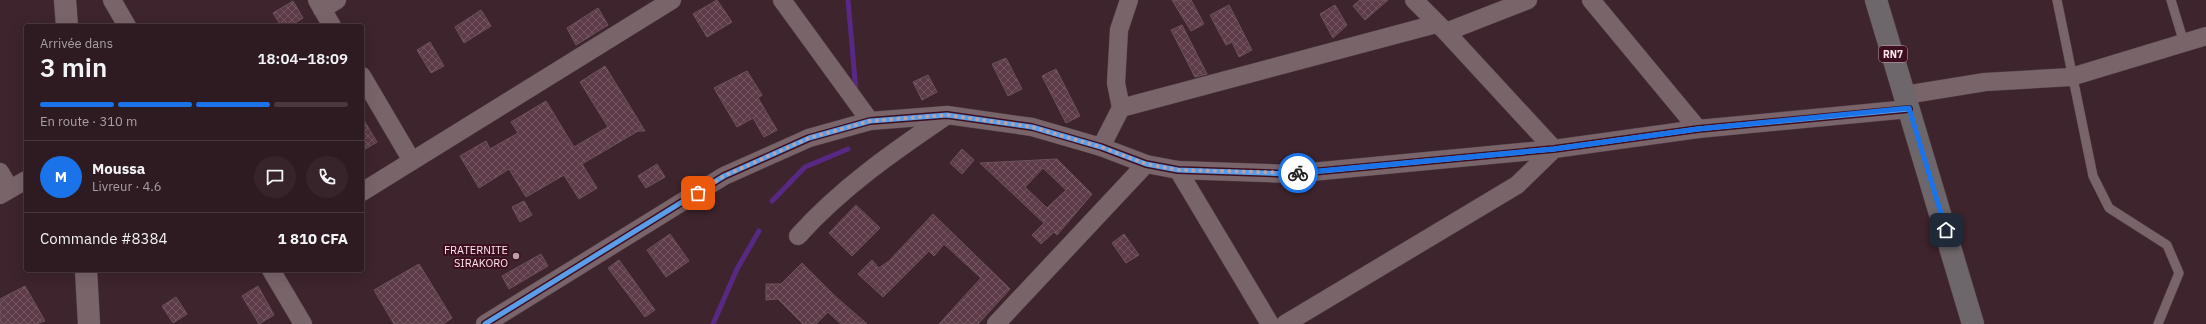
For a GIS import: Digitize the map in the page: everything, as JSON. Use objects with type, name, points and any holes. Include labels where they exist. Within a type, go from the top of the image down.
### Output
[{"type":"highway","name":"RN7","points":[[1876,0],[1973,324]]},
{"type":"street","points":[[65,0],[67,24]]},
{"type":"street","points":[[112,0],[126,24]]},
{"type":"street","points":[[364,191],[672,0]]},
{"type":"street","points":[[782,0],[870,121]]},
{"type":"street","points":[[1101,147],[1121,108],[1116,83],[1118,30],[1129,0]]},
{"type":"street","points":[[1414,0],[1554,149]]},
{"type":"street","points":[[1121,108],[1441,28],[1528,0]]},
{"type":"street","points":[[1591,0],[1698,129]]},
{"type":"street","points":[[325,3],[331,24]]},
{"type":"street","points":[[485,324],[724,176],[809,138],[870,121],[947,115],[1032,127],[1101,147],[1146,164],[1178,170],[1290,174],[1554,149],[1907,102],[1986,82],[2071,77],[2206,36]]},
{"type":"street","points":[[364,79],[412,161]]},
{"type":"street","points":[[798,236],[818,214],[876,164],[947,115]]},
{"type":"street","points":[[1285,324],[1517,185],[1554,149]]},
{"type":"street","points":[[996,324],[1146,164]]},
{"type":"street","points":[[1178,170],[1270,324]]},
{"type":"street","points":[[0,172],[5,192],[24,181]]},
{"type":"street","points":[[86,272],[89,324]]},
{"type":"street","points":[[272,272],[303,324]]},
{"type":"lane","points":[[2057,0],[2071,77],[2093,176],[2110,208],[2167,245],[2179,273],[2158,324]]},
{"type":"lane","points":[[2171,0],[2184,43]]},
{"type":"building","points":[[717,0],[732,22],[707,37],[693,14]]},
{"type":"building","points":[[1172,0],[1191,0],[1204,24],[1191,31]]},
{"type":"building","points":[[1360,0],[1388,0],[1365,20],[1353,6]]},
{"type":"building","points":[[293,1],[303,18],[293,24],[280,24],[273,13]]},
{"type":"building","points":[[1229,5],[1252,50],[1239,57],[1232,42],[1226,45],[1210,15]]},
{"type":"building","points":[[1335,5],[1347,25],[1333,38],[1320,14]]},
{"type":"building","points":[[598,8],[608,25],[576,45],[567,28]]},
{"type":"building","points":[[481,10],[491,26],[464,43],[455,27]]},
{"type":"building","points":[[1182,25],[1207,74],[1195,77],[1171,30]]},
{"type":"building","points":[[430,42],[444,66],[431,73],[417,50]]},
{"type":"building","points":[[1006,58],[1022,89],[1008,96],[992,64]]},
{"type":"building","points":[[605,66],[645,131],[638,131],[582,164],[597,188],[579,199],[564,175],[526,197],[509,169],[479,188],[460,156],[486,141],[490,149],[518,133],[511,122],[546,101],[574,147],[608,127],[580,82]]},
{"type":"building","points":[[1056,69],[1080,116],[1066,123],[1042,76]]},
{"type":"building","points":[[747,71],[762,95],[758,98],[777,130],[764,137],[753,118],[737,127],[714,88]]},
{"type":"building","points":[[928,75],[937,92],[922,100],[913,82]]},
{"type":"building","points":[[364,120],[377,142],[364,150]]},
{"type":"building","points":[[962,149],[974,160],[962,174],[950,163]]},
{"type":"building","points":[[1057,159],[1092,194],[1057,235],[1054,232],[1041,244],[1032,235],[1044,223],[980,163]],"holes":[[[1043,168],[1066,190],[1047,208],[1025,187]]]},
{"type":"building","points":[[657,164],[665,177],[646,188],[638,176]]},
{"type":"building","points":[[524,201],[532,215],[520,222],[512,207]]},
{"type":"building","points":[[856,205],[880,228],[852,256],[829,233]]},
{"type":"building","points":[[933,214],[1010,289],[978,324],[939,324],[981,278],[944,244],[934,256],[929,251],[883,297],[858,274],[872,260],[879,268],[889,261]]},
{"type":"building","points":[[670,234],[689,261],[666,277],[647,250]]},
{"type":"building","points":[[1124,234],[1139,255],[1126,263],[1112,243]]},
{"type":"building","points":[[541,254],[548,266],[509,289],[502,276]]},
{"type":"building","points":[[619,260],[655,310],[645,317],[608,268]]},
{"type":"building","points":[[802,263],[836,297],[867,324],[841,324],[828,312],[816,324],[803,324],[778,299],[766,300],[766,284],[781,284]]},
{"type":"building","points":[[419,264],[452,318],[443,324],[394,324],[374,290]]},
{"type":"building","points":[[25,286],[45,321],[36,324],[0,324],[0,299]]},
{"type":"building","points":[[258,286],[274,315],[259,324],[242,296]]},
{"type":"building","points":[[176,297],[187,314],[173,323],[162,306]]},
{"type":"waterway","points":[[848,0],[856,91]]},
{"type":"waterway","points":[[772,201],[805,167],[848,149]]},
{"type":"waterway","points":[[713,324],[737,269],[759,231]]},
{"type":"cycle path","points":[[485,324],[724,176],[809,138],[870,121],[947,115],[1032,127],[1101,147],[1146,164],[1178,170],[1290,174],[1554,149],[1698,129],[1909,109]]},
{"type":"way so far","points":[[698,193],[724,176],[809,138],[870,121],[947,115],[1032,127],[1101,147],[1146,164],[1178,170],[1298,173]]},
{"type":"place","name":"FRATERNITE SIRAKORO","points":[[516,256]]},
{"type":"route","points":[[1298,173],[1554,149],[1698,129],[1909,108],[1946,230]]}]
